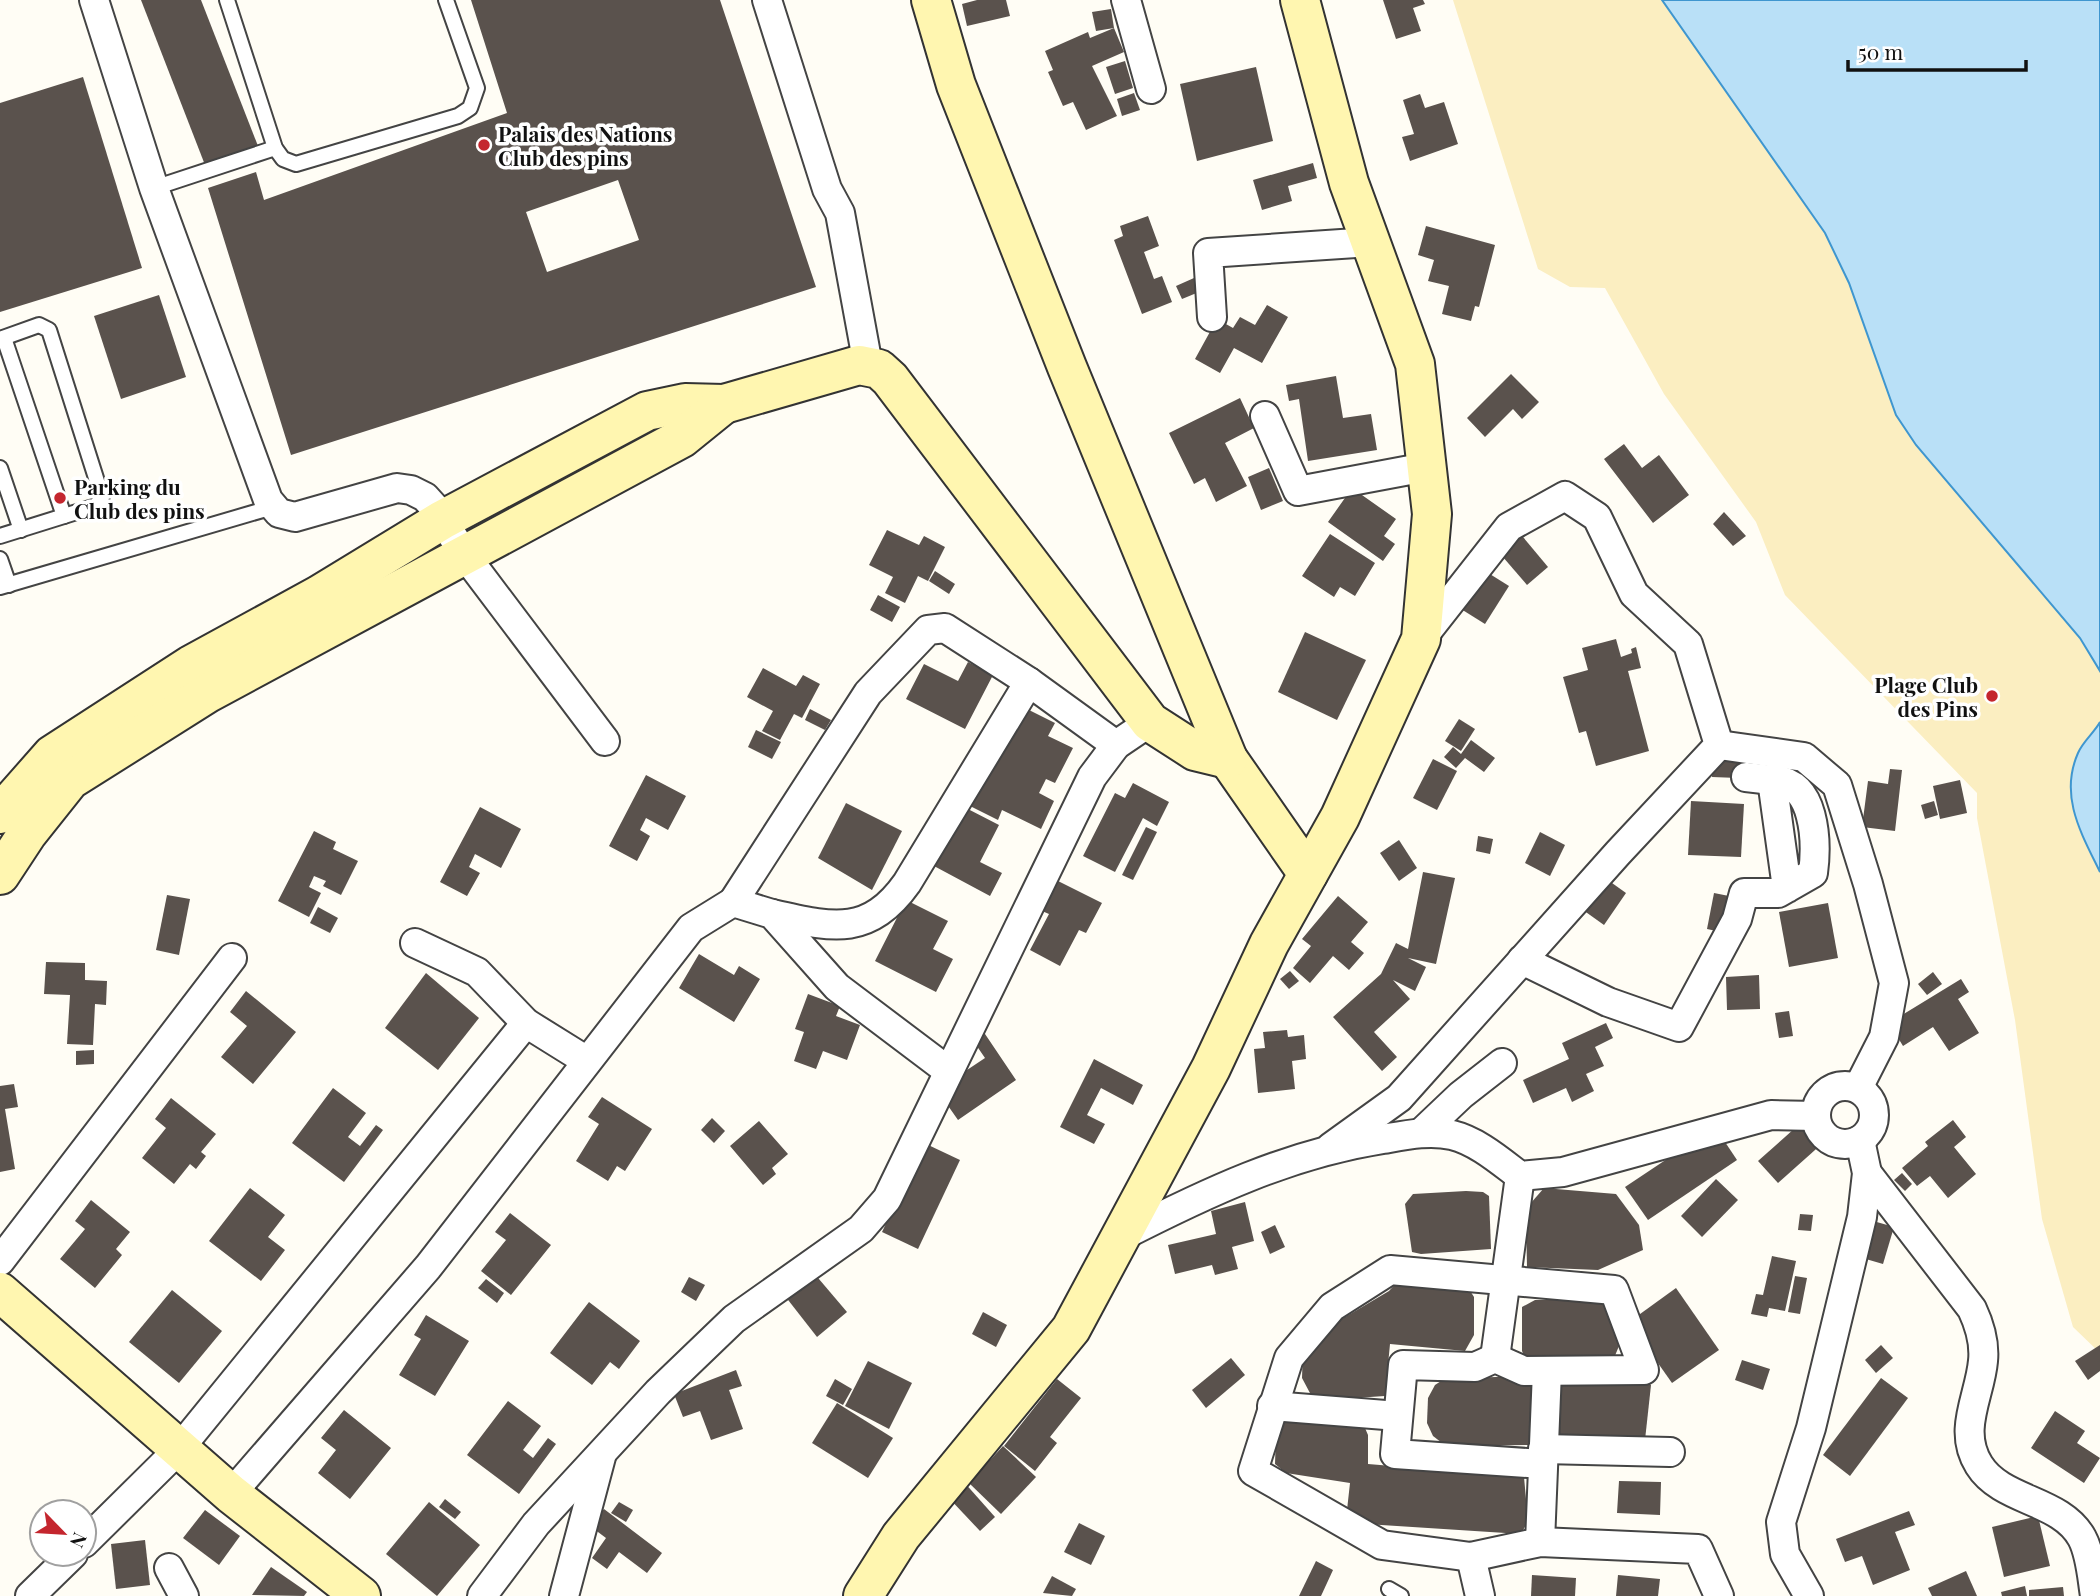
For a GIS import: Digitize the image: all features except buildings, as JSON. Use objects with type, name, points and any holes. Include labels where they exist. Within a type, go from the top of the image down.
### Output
[{"type":"street","points":[[94,0],[154,187],[273,507],[287,516],[304,517],[397,488],[411,490],[425,497],[464,554],[605,740]]},
{"type":"street","points":[[766,0],[827,189],[840,213],[868,365],[890,379],[1150,722],[1195,751],[1228,759]]},
{"type":"street","points":[[931,0],[936,24],[966,110],[1067,367],[1228,759],[1308,874]]},
{"type":"street","points":[[1126,0],[1151,89]]},
{"type":"street","points":[[1300,0],[1349,183],[1415,364],[1432,514],[1422,639]]},
{"type":"street","points":[[1212,317],[1208,253],[1371,242]]},
{"type":"street","points":[[0,814],[52,755],[191,665],[319,595],[442,520],[647,411],[685,403],[724,404],[868,365]]},
{"type":"street","points":[[0,875],[27,834],[71,780],[208,693],[681,439],[724,404]]},
{"type":"street","points":[[1265,416],[1298,491],[1426,467]]},
{"type":"street","points":[[543,467],[564,501]]},
{"type":"street","points":[[863,1596],[901,1536],[1072,1329],[1211,1068],[1269,944],[1340,817],[1422,639],[1508,527],[1565,496],[1597,517],[1634,594],[1688,644],[1719,745]]},
{"type":"street","points":[[231,1494],[428,1267],[691,928],[733,902],[868,692],[928,629],[945,628],[1029,682],[1116,745]]},
{"type":"street","points":[[733,902],[828,926],[857,923],[882,911],[908,883],[1029,682]]},
{"type":"street","points":[[482,1596],[537,1524],[658,1392],[734,1319],[861,1229],[887,1199],[947,1070],[1092,776],[1116,745],[1150,722]]},
{"type":"street","points":[[1331,1147],[1399,1098],[1719,745]]},
{"type":"street","points":[[1719,745],[1804,757],[1836,785],[1868,884],[1894,983],[1884,1037],[1858,1088]]},
{"type":"street","points":[[1522,960],[1608,1002],[1679,1027],[1737,919],[1744,893],[1778,893],[1813,873],[1817,847],[1813,820],[1798,790],[1779,780],[1759,778]]},
{"type":"street","points":[[772,914],[838,987],[947,1070]]},
{"type":"street","points":[[415,943],[477,972],[526,1023],[587,1061]]},
{"type":"street","points":[[0,1261],[232,958]]},
{"type":"street","points":[[98,1529],[179,1449],[526,1023]]},
{"type":"street","points":[[1422,1132],[1461,1095],[1502,1063]]},
{"type":"street","points":[[1839,1086],[1858,1088],[1867,1094],[1875,1113],[1868,1133],[1860,1140],[1840,1144],[1830,1141],[1822,1134],[1815,1116],[1822,1097],[1839,1086]]},
{"type":"street","points":[[1120,1237],[1204,1194],[1331,1147],[1422,1132],[1454,1135],[1490,1153],[1520,1176],[1563,1172],[1771,1115],[1815,1116]]},
{"type":"street","points":[[1809,1596],[1785,1554],[1781,1522],[1811,1428],[1862,1217],[1867,1173],[1860,1140]]},
{"type":"street","points":[[1867,1173],[1972,1309],[1980,1326],[1983,1363],[1969,1422],[1969,1437],[1979,1465],[2000,1486],[2064,1518],[2074,1527],[2088,1552],[2095,1596]]},
{"type":"street","points":[[1495,1358],[1520,1176]]},
{"type":"street","points":[[1670,1452],[1542,1457],[1395,1454],[1403,1365],[1475,1367],[1495,1358],[1524,1371],[1644,1370],[1614,1290],[1390,1270],[1332,1307],[1289,1358],[1253,1471],[1382,1545],[1471,1558],[1539,1542],[1698,1549],[1719,1596]]},
{"type":"street","points":[[0,1292],[231,1494],[361,1596]]},
{"type":"street","points":[[1539,1542],[1547,1371]]},
{"type":"street","points":[[1272,1406],[1398,1416]]},
{"type":"street","points":[[564,1596],[603,1451]]},
{"type":"street","points":[[1471,1558],[1480,1596]]},
{"type":"street","points":[[30,1596],[59,1568]]},
{"type":"street","points":[[169,1568],[184,1596]]},
{"type":"lane","points":[[227,0],[275,148],[283,159],[304,163],[457,116],[470,108],[477,88],[446,0]]},
{"type":"lane","points":[[154,187],[275,148]]},
{"type":"lane","points":[[0,536],[21,530],[96,506],[102,497],[51,335],[49,330],[39,325],[2,338],[64,516]]},
{"type":"lane","points":[[0,468],[21,530]]},
{"type":"lane","points":[[0,559],[4,586],[273,507]]},
{"type":"sand","name":"Plage Club des Pins","points":[[1453,0],[1662,0],[1825,234],[1849,283],[1896,415],[1917,445],[2080,638],[2100,671],[2100,722],[2079,828],[2100,872],[2100,1353],[2073,1327],[2042,1219],[2015,1020],[1977,818],[1977,793],[1785,595],[1756,522],[1664,394],[1605,288],[1570,287],[1538,269]]},
{"type":"water","points":[[1662,0],[2100,0],[2100,671],[2080,638],[1916,445],[1896,415],[1849,283],[1825,233]]},
{"type":"water","points":[[2100,722],[2100,872],[2075,814],[2071,784],[2078,753]]},
{"type":"place","name":"Palais des Nations Club des pins","points":[[484,145]]},
{"type":"place","name":"Parking du Club des pins","points":[[60,498]]},
{"type":"place","name":"Plage Club des Pins","points":[[1992,696]]}]
